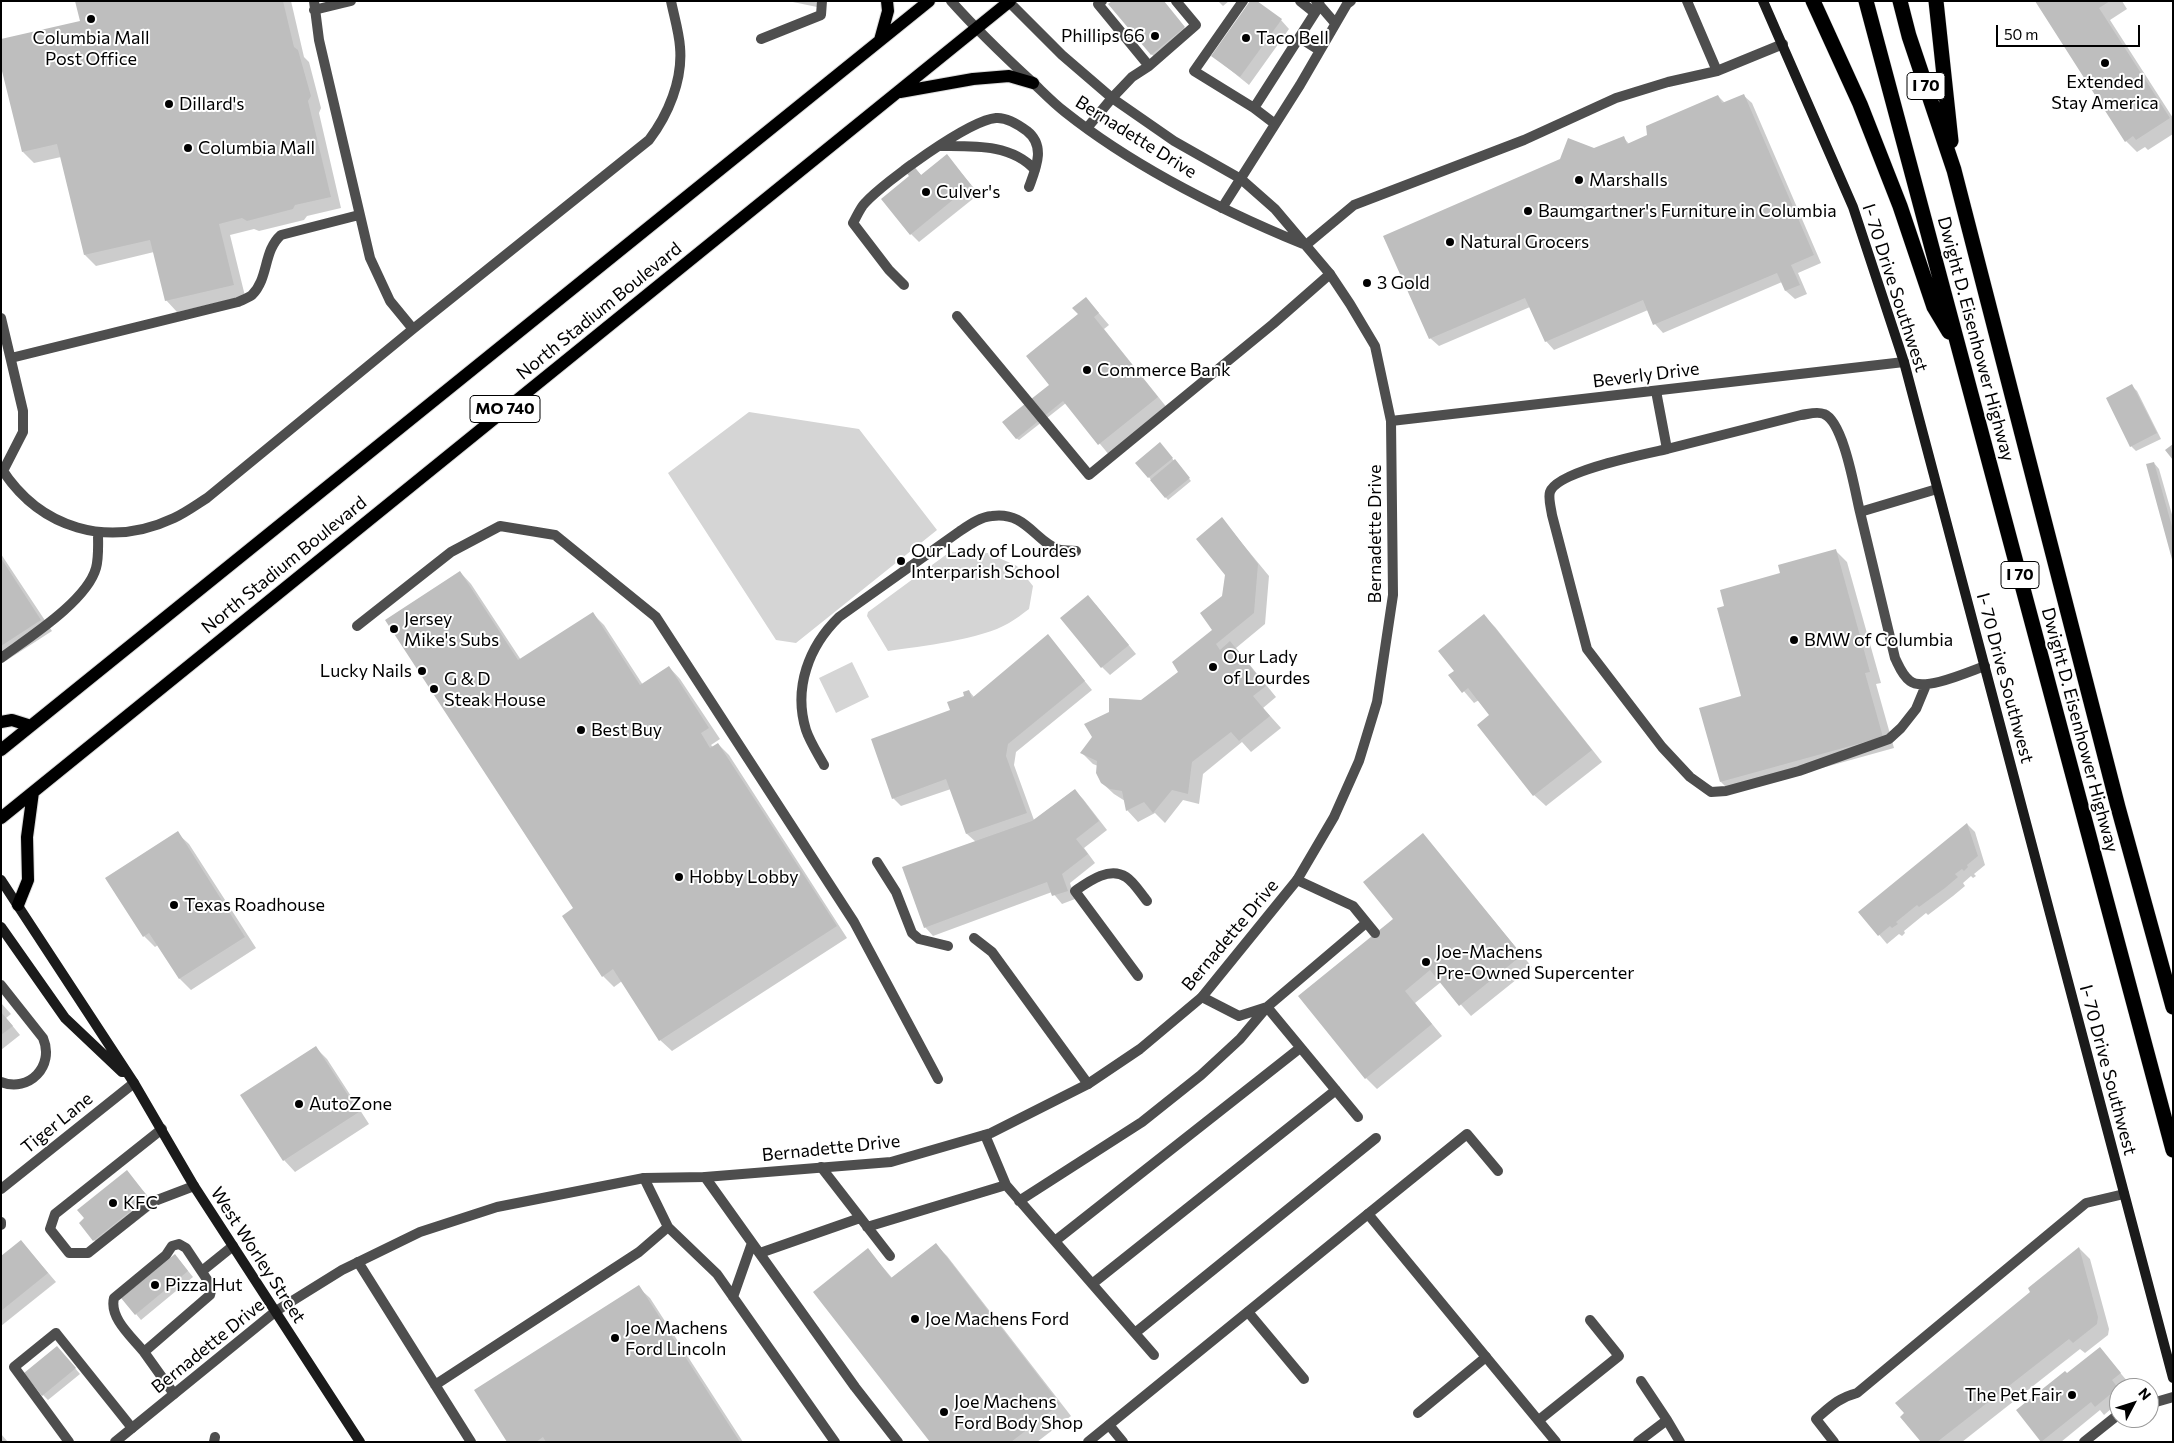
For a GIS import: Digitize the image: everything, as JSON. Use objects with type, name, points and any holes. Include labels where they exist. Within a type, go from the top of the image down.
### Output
[{"type":"highway","points":[[1813,1],[1860,104],[1897,196],[1934,307],[1959,347]]},
{"type":"highway","name":"Dwight D. Eisenhower Highway","points":[[1866,1],[2173,1150]]},
{"type":"highway","name":"Dwight D. Eisenhower Highway","points":[[1900,1],[1909,36],[1954,170],[2118,807],[2173,1007]]},
{"type":"highway","points":[[1936,1],[1954,170]]},
{"type":"main road","points":[[880,41],[888,11],[887,1]]},
{"type":"main road","name":"North Stadium Boulevard","points":[[1,750],[929,1]]},
{"type":"main road","name":"North Stadium Boulevard","points":[[1,818],[1009,2]]},
{"type":"main road","points":[[897,92],[973,79],[1009,76],[1033,83]]},
{"type":"main road","points":[[1,722],[12,720],[31,726]]},
{"type":"main road","points":[[18,905],[28,880],[27,837],[33,792]]},
{"type":"street","points":[[351,1],[314,6],[370,258],[390,301],[413,329]]},
{"type":"street","points":[[1,318],[23,411],[23,432],[2,469],[32,503],[64,525],[98,533],[122,533],[147,528],[174,518],[207,498],[648,140],[662,123],[676,86],[679,71],[681,48],[671,1]]},
{"type":"street","points":[[761,39],[821,15],[822,1]]},
{"type":"street","name":"Bernadette Drive","points":[[952,1],[975,29],[1063,111],[1116,148],[1222,208],[1306,245]]},
{"type":"street","points":[[1102,1],[1098,4],[1117,21],[1139,48],[1149,66]]},
{"type":"street","points":[[1243,1],[1194,71],[1254,108],[1275,124]]},
{"type":"street","points":[[1300,1],[1317,6],[1335,23]]},
{"type":"street","points":[[1222,208],[1335,23],[1351,1]]},
{"type":"street","points":[[1687,1],[1718,72]]},
{"type":"street","name":"I- 70 Drive Southwest","points":[[1763,1],[1853,207],[1904,362],[2173,1378]]},
{"type":"street","name":"Bernadette Drive","points":[[116,1442],[276,1311],[342,1270],[420,1232],[497,1207],[644,1178],[705,1177],[891,1162],[986,1135],[1060,1100],[1088,1084],[1140,1049],[1202,997],[1297,880],[1334,817],[1359,761],[1377,702],[1394,595],[1391,421],[1374,346],[1330,274],[1275,208],[1241,179],[1174,141],[1112,98],[1062,55],[1009,2]]},
{"type":"street","points":[[1254,108],[1300,38],[1317,6]]},
{"type":"street","points":[[1087,128],[1132,77],[1149,66],[1196,25],[1178,8]]},
{"type":"street","points":[[1300,38],[1319,50]]},
{"type":"street","points":[[1306,245],[1354,205],[1524,140],[1616,98],[1668,82],[1718,72],[1783,44]]},
{"type":"street","points":[[904,285],[889,270],[853,223],[864,204],[899,174],[939,146],[977,124],[996,118],[1016,123],[1033,136],[1039,160],[1029,187]]},
{"type":"street","points":[[939,146],[1001,149],[1026,159],[1036,170]]},
{"type":"street","points":[[11,358],[238,302],[252,295],[260,280],[273,242],[281,235],[359,215]]},
{"type":"street","points":[[957,316],[1089,474],[1273,324],[1330,274]]},
{"type":"street","name":"Beverly Drive","points":[[1391,421],[1904,362]]},
{"type":"street","points":[[1656,390],[1668,449]]},
{"type":"street","points":[[1926,685],[1916,709],[1902,728],[1889,739],[1799,770],[1726,791],[1710,792],[1690,776],[1662,747],[1587,649],[1552,515],[1550,493],[1556,483],[1571,475],[1604,464],[1801,415],[1815,412],[1825,414],[1831,419],[1842,438],[1895,658],[1902,673],[1911,682],[1926,685],[1985,666]]},
{"type":"street","points":[[1860,512],[1937,489]]},
{"type":"street","points":[[824,765],[806,731],[801,699],[803,679],[815,646],[824,632],[839,617],[960,531],[977,521],[992,516],[1007,517],[1021,521],[1049,544],[1061,550],[1076,551]]},
{"type":"street","points":[[357,626],[451,552],[500,526],[555,535],[656,617],[854,922],[938,1079]]},
{"type":"street","points":[[1,658],[46,626],[88,584],[96,568],[98,533]]},
{"type":"street","points":[[877,862],[896,892],[912,933],[919,939],[948,946]]},
{"type":"street","points":[[1138,976],[1075,891],[1098,877],[1113,873],[1126,876],[1147,901]]},
{"type":"street","name":"West Worley Street","points":[[1,880],[134,1083],[194,1186],[360,1442]]},
{"type":"street","points":[[1297,880],[1354,906],[1375,933]]},
{"type":"street","points":[[1019,1201],[1150,1116],[1202,1075],[1240,1039],[1267,1007],[1366,923]]},
{"type":"street","name":"West Worley Street","points":[[1,927],[65,1018],[134,1083]]},
{"type":"street","points":[[974,938],[992,952],[1088,1084]]},
{"type":"street","points":[[1,985],[43,1038],[48,1048],[46,1062],[38,1073],[25,1083],[9,1085],[1,1082]]},
{"type":"street","points":[[1202,997],[1239,1016],[1267,1007]]},
{"type":"street","points":[[1267,1007],[1358,1117]]},
{"type":"street","points":[[1055,1242],[1300,1048]]},
{"type":"street","name":"Tiger Lane","points":[[1,1189],[134,1083]]},
{"type":"street","points":[[1092,1284],[1336,1090]]},
{"type":"street","points":[[162,1129],[55,1214],[50,1229],[69,1253],[88,1254],[152,1202],[194,1186]]},
{"type":"street","points":[[1088,1442],[1467,1134],[1498,1171]]},
{"type":"street","points":[[986,1135],[1006,1185],[1154,1355]]},
{"type":"street","points":[[1135,1333],[1376,1138]]},
{"type":"street","points":[[821,1167],[890,1256]]},
{"type":"street","points":[[705,1177],[855,1387],[898,1442]]},
{"type":"street","points":[[644,1178],[668,1227],[717,1274],[834,1442]]},
{"type":"street","points":[[868,1227],[1006,1185]]},
{"type":"street","points":[[1834,1442],[1816,1420],[1823,1413],[1842,1397],[1857,1393],[2086,1202],[2124,1194]]},
{"type":"street","points":[[1368,1214],[1556,1442]]},
{"type":"street","points":[[760,1253],[860,1218]]},
{"type":"street","points":[[435,1385],[638,1252],[668,1227]]},
{"type":"street","points":[[733,1297],[752,1243]]},
{"type":"street","points":[[144,1352],[210,1295],[212,1287],[186,1248],[180,1244],[172,1246],[166,1255],[114,1298],[112,1306],[114,1315],[144,1352],[174,1394]]},
{"type":"street","points":[[202,1271],[233,1246]]},
{"type":"street","points":[[358,1262],[471,1442]]},
{"type":"street","points":[[1248,1312],[1304,1380]]},
{"type":"street","points":[[1539,1420],[1619,1356],[1590,1320]]},
{"type":"street","points":[[69,1442],[14,1366],[56,1333],[132,1428]]},
{"type":"street","points":[[1418,1413],[1486,1356]]},
{"type":"street","points":[[1641,1381],[1680,1442]]},
{"type":"street","points":[[2159,1401],[2173,1397]]},
{"type":"street","points":[[1638,1442],[1667,1420]]},
{"type":"street","points":[[2084,1442],[2109,1422]]},
{"type":"street","points":[[1109,1424],[1123,1442]]},
{"type":"shaded area","points":[[749,412],[859,429],[937,530],[796,643],[776,640],[668,473]]},
{"type":"shaded area","points":[[953,552],[988,553],[1017,566],[1033,586],[1029,609],[1009,623],[983,634],[950,642],[888,651],[867,616],[868,612],[947,554]]},
{"type":"shaded area","points":[[852,662],[869,697],[836,713],[819,678]]},
{"type":"building","name":"Columbia Mall","points":[[75,1],[283,1],[294,47],[298,50],[311,96],[308,101],[331,197],[295,205],[293,209],[247,221],[242,218],[219,224],[234,285],[165,301],[150,240],[84,255],[57,144],[22,152],[1,67],[1,39],[80,21]]},
{"type":"building","name":"Phillips 66","points":[[1112,1],[1164,1],[1185,27],[1151,55],[1108,4]]},
{"type":"building","name":"Taco Bell","points":[[1250,1],[1257,1],[1282,19],[1240,77],[1211,56]]},
{"type":"building","name":"Extended Stay America","points":[[2035,1],[2110,1],[2099,8],[2170,118],[2136,140],[2133,136],[2125,142]]},
{"type":"building","points":[[1744,94],[1814,255],[1791,265],[1800,285],[1785,291],[1777,273],[1653,325],[1643,300],[1545,342],[1525,298],[1429,339],[1383,236],[1560,159],[1568,138],[1594,148],[1624,136],[1627,144],[1647,135],[1646,126],[1718,95],[1722,103]]},
{"type":"building","name":"Culver's","points":[[947,154],[971,185],[910,235],[881,199],[909,176],[901,166],[909,160],[921,175]]},
{"type":"building","name":"Commerce Bank","points":[[1086,297],[1099,313],[1094,317],[1158,397],[1098,445],[1063,401],[1016,439],[1002,422],[1049,385],[1026,356],[1078,314],[1072,308]]},
{"type":"building","points":[[2132,384],[2157,433],[2130,447],[2106,398]]},
{"type":"building","points":[[1160,442],[1173,458],[1148,478],[1135,463]]},
{"type":"building","points":[[2173,444],[2173,460],[2165,450]]},
{"type":"building","points":[[1175,459],[1190,478],[1165,498],[1150,480]]},
{"type":"building","points":[[2154,462],[2173,530],[2173,563],[2146,464]]},
{"type":"building","name":"Our Lady of Lourdes","points":[[1222,517],[1258,564],[1254,613],[1216,644],[1220,650],[1230,641],[1266,686],[1253,696],[1270,716],[1239,741],[1231,732],[1192,762],[1188,794],[1172,790],[1153,813],[1144,802],[1126,811],[1122,791],[1110,789],[1101,783],[1096,773],[1097,761],[1080,753],[1092,737],[1084,724],[1109,712],[1109,698],[1141,700],[1178,672],[1172,662],[1212,630],[1200,613],[1222,596],[1225,575],[1196,539]]},
{"type":"building","name":"BMW of Columbia","points":[[1836,549],[1870,672],[1865,673],[1883,737],[1720,782],[1699,708],[1741,696],[1717,608],[1724,606],[1720,590],[1780,573],[1778,565]]},
{"type":"building","points":[[1,558],[41,620],[1,646]]},
{"type":"building","points":[[460,571],[518,660],[593,612],[640,685],[669,666],[709,728],[701,733],[710,748],[718,743],[837,926],[659,1041],[613,969],[602,977],[562,916],[573,908],[385,620]]},
{"type":"building","points":[[1088,595],[1129,645],[1101,668],[1060,618]]},
{"type":"building","points":[[1484,614],[1592,750],[1533,796],[1477,725],[1489,715],[1468,688],[1462,693],[1448,675],[1454,671],[1438,651]]},
{"type":"building","name":"Our Lady of Lourdes Interparish School","points":[[1048,634],[1085,681],[1008,744],[1006,756],[1027,813],[966,834],[946,779],[892,799],[871,739],[950,710],[947,702],[964,696],[963,692],[969,690],[972,698]]},
{"type":"building","points":[[1075,789],[1099,821],[1076,839],[1088,854],[1062,874],[1068,891],[1052,896],[1047,882],[924,928],[902,867],[1032,821]]},
{"type":"building","points":[[1967,823],[1978,856],[1967,865],[1968,867],[1964,871],[1962,869],[1955,874],[1958,877],[1945,888],[1919,907],[1917,905],[1896,922],[1898,924],[1892,928],[1890,926],[1878,936],[1858,912]]},
{"type":"building","name":"Texas Roadhouse","points":[[178,831],[245,937],[179,979],[149,933],[143,937],[105,878]]},
{"type":"building","name":"Joe-Machens Pre-Owned Supercenter","points":[[1423,833],[1522,955],[1459,1006],[1430,970],[1405,991],[1432,1024],[1365,1079],[1298,996],[1393,919],[1363,882]]},
{"type":"building","points":[[1,1012],[13,1026],[1,1035]]},
{"type":"building","name":"AutoZone","points":[[316,1046],[359,1112],[283,1161],[240,1095]]},
{"type":"building","name":"KFC","points":[[127,1170],[148,1197],[93,1241],[79,1223],[84,1218],[77,1210]]},
{"type":"building","points":[[21,1240],[48,1273],[1,1311],[1,1256]]},
{"type":"building","name":"Joe Machens Ford","points":[[936,1243],[1060,1404],[1011,1442],[930,1442],[813,1292],[868,1248],[891,1278]]},
{"type":"building","points":[[2079,1247],[2098,1317],[2097,1324],[2073,1343],[2069,1339],[1937,1442],[1921,1442],[1900,1417],[1904,1413],[1895,1403],[2030,1292],[2028,1288]]},
{"type":"building","name":"Pizza Hut","points":[[175,1254],[188,1271],[135,1315],[121,1298]]},
{"type":"building","name":"Joe Machens Ford Lincoln","points":[[639,1285],[740,1442],[546,1442],[543,1437],[536,1442],[507,1442],[474,1390]]},
{"type":"building","points":[[57,1346],[76,1368],[42,1396],[24,1373]]},
{"type":"building","name":"The Pet Fair","points":[[2100,1347],[2121,1373],[2115,1378],[2109,1378],[2109,1395],[2095,1407],[2091,1402],[2041,1442],[2016,1410],[2065,1371],[2067,1373]]},
{"type":"place","name":"Columbia Mall Post Office","points":[[91,19]]},
{"type":"place","name":"Phillips 66","points":[[1155,36]]},
{"type":"place","name":"Taco Bell","points":[[1246,38]]},
{"type":"place","name":"Extended Stay America","points":[[2105,63]]},
{"type":"place","name":"Dillard's","points":[[169,104]]},
{"type":"place","name":"Columbia Mall","points":[[188,148]]},
{"type":"place","name":"Marshalls","points":[[1579,180]]},
{"type":"place","name":"Culver's","points":[[926,192]]},
{"type":"place","name":"Baumgartner's Furniture in Columbia","points":[[1528,211]]},
{"type":"place","name":"Natural Grocers","points":[[1450,242]]},
{"type":"place","name":"3 Gold","points":[[1367,283]]},
{"type":"place","name":"Commerce Bank","points":[[1087,370]]},
{"type":"place","name":"Our Lady of Lourdes Interparish School","points":[[901,561]]},
{"type":"place","name":"Jersey Mike's Subs","points":[[394,629]]},
{"type":"place","name":"BMW of Columbia","points":[[1794,640]]},
{"type":"place","name":"Our Lady of Lourdes","points":[[1213,667]]},
{"type":"place","name":"Lucky Nails","points":[[422,671]]},
{"type":"place","name":"G & D Steak House","points":[[434,689]]},
{"type":"place","name":"Best Buy","points":[[581,730]]},
{"type":"place","name":"Hobby Lobby","points":[[679,877]]},
{"type":"place","name":"Texas Roadhouse","points":[[174,905]]},
{"type":"place","name":"Joe-Machens Pre-Owned Supercenter","points":[[1426,962]]},
{"type":"place","name":"AutoZone","points":[[299,1104]]},
{"type":"place","name":"KFC","points":[[113,1203]]},
{"type":"place","name":"Pizza Hut","points":[[155,1285]]},
{"type":"place","name":"Joe Machens Ford","points":[[915,1319]]},
{"type":"place","name":"Joe Machens Ford Lincoln","points":[[615,1338]]},
{"type":"place","name":"The Pet Fair","points":[[2072,1395]]},
{"type":"place","name":"Joe Machens Ford Body Shop","points":[[944,1412]]}]
